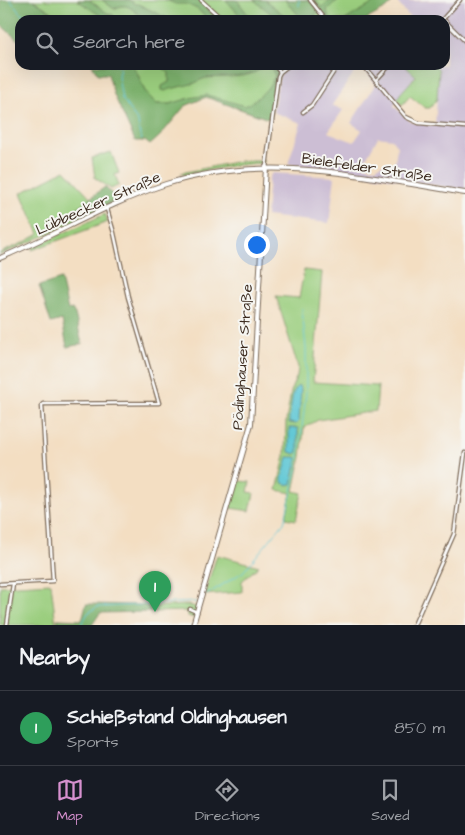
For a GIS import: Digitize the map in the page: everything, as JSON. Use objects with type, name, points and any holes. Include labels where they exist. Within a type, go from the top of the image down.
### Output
[{"type":"main road","name":"Bielefelder Straße","points":[[266,167],[307,168],[465,193]]},
{"type":"main road","name":"Lübbecker Straße","points":[[0,258],[135,196],[181,180],[219,172],[266,167]]},
{"type":"main road","name":"Pödinghauser Straße","points":[[193,625],[251,424],[266,167]]},
{"type":"street","points":[[201,0],[218,15]]},
{"type":"street","points":[[310,0],[322,15]]},
{"type":"street","points":[[447,15],[460,0]]},
{"type":"street","points":[[450,27],[465,41]]},
{"type":"street","points":[[303,112],[312,105],[335,70]]},
{"type":"street","points":[[367,70],[406,117],[412,121],[465,127]]},
{"type":"street","points":[[376,80],[385,70]]},
{"type":"street","name":"Pödinghauser Straße","points":[[266,167],[272,113],[280,72]]},
{"type":"street","points":[[0,584],[53,581],[42,405],[45,403],[159,402],[128,297],[107,209]]},
{"type":"street","points":[[414,625],[454,534],[465,453]]},
{"type":"street","points":[[7,625],[13,584]]},
{"type":"street","points":[[190,609],[197,612]]},
{"type":"shaded area","points":[[465,0],[465,190],[328,168],[288,164],[301,123],[273,112],[279,78],[283,70],[356,70],[332,105],[343,110],[328,132],[354,142],[362,130],[351,123],[376,84],[365,70],[410,70],[416,75],[400,94],[394,106],[411,122],[435,126],[439,70],[450,70],[450,15],[408,15],[396,1]],"holes":[[[378,137],[392,139],[397,147],[394,169],[382,164],[376,168],[364,166],[363,164]]]},
{"type":"shaded area","points":[[272,173],[335,177],[329,223],[266,216],[269,178]]},
{"type":"green space","points":[[0,0],[33,0],[56,15],[15,15],[15,38],[0,24]]},
{"type":"green space","points":[[33,0],[389,0],[367,15],[56,15]]},
{"type":"green space","points":[[77,0],[89,0],[110,15],[100,15]]},
{"type":"green space","points":[[102,0],[129,0],[161,15],[140,15],[131,8],[124,6],[114,9]]},
{"type":"green space","points":[[165,0],[197,0],[214,15],[204,15],[197,9],[186,4],[176,4]]},
{"type":"green space","points":[[226,0],[237,0],[248,15],[240,15]]},
{"type":"green space","points":[[254,0],[265,0],[284,15],[273,15]]},
{"type":"green space","points":[[285,0],[309,0],[318,11],[315,15],[298,15]]},
{"type":"green space","points":[[312,0],[317,0],[322,7],[330,0],[340,0],[327,10],[328,15],[324,15]]},
{"type":"green space","points":[[379,0],[395,0],[387,8],[374,15],[354,15]]},
{"type":"green space","points":[[95,70],[136,70],[146,93],[157,104],[170,104],[207,95],[245,106],[262,94],[269,86],[275,76],[272,70],[277,70],[280,73],[277,78],[269,119],[206,97],[185,106],[150,145],[145,141],[135,141],[114,95],[108,74],[98,74]]},
{"type":"green space","points":[[136,70],[283,70],[277,78],[269,119],[206,97],[185,106],[182,101],[170,104],[157,104],[143,88]]},
{"type":"green space","points":[[166,70],[259,70],[252,74],[201,79],[195,83],[165,91],[162,90],[162,86],[169,82],[169,73]]},
{"type":"green space","points":[[409,70],[439,70],[437,99],[430,108],[425,108],[410,96],[402,105],[397,100],[416,76]]},
{"type":"green space","points":[[111,152],[119,173],[115,175],[119,185],[111,189],[95,178],[92,158]]},
{"type":"green space","points":[[240,161],[265,161],[183,175],[181,173]]},
{"type":"green space","points":[[65,170],[91,198],[77,208],[83,215],[117,199],[118,201],[0,255],[0,253],[39,234],[21,193]]},
{"type":"green space","points":[[105,187],[117,199],[83,215],[77,208]]},
{"type":"green space","points":[[105,214],[108,222],[32,250],[33,247]]},
{"type":"green space","points":[[304,270],[322,272],[313,382],[378,386],[376,411],[318,420],[304,428],[301,457],[294,491],[302,493],[296,520],[286,518],[291,493],[277,490],[285,456],[286,421],[292,387],[297,376],[298,367],[276,296],[299,298]]},
{"type":"green space","points":[[61,279],[68,310],[72,309],[75,314],[82,344],[67,347],[62,320],[51,323],[39,286]]},
{"type":"green space","points":[[238,481],[250,482],[248,492],[254,493],[250,511],[230,508]]},
{"type":"green space","points":[[217,555],[259,566],[242,581],[242,592],[204,595]]},
{"type":"green space","points":[[51,583],[56,625],[0,625],[0,586]]},
{"type":"green space","points":[[86,604],[150,605],[150,612],[100,613],[92,625],[58,625],[57,619],[82,620]]},
{"type":"green space","points":[[187,605],[197,607],[194,618],[188,616],[188,611],[150,612],[150,607]]},
{"type":"water","points":[[298,385],[301,388],[299,421],[296,424],[289,423],[293,393]]},
{"type":"water","points":[[289,428],[298,428],[298,452],[295,454],[289,452]]},
{"type":"water","points":[[288,457],[296,457],[297,459],[292,484],[286,485],[282,482],[282,478]]},
{"type":"waterway","points":[[10,0],[24,15]]},
{"type":"waterway","points":[[299,0],[299,6]]},
{"type":"waterway","points":[[119,70],[118,76],[122,99],[138,122],[142,139]]},
{"type":"waterway","points":[[206,595],[243,572],[284,523],[297,470],[306,393],[306,348],[302,309]]},
{"type":"waterway","points":[[81,625],[88,613],[97,607],[196,602]]},
{"type":"place","name":"Schießstand Oldinghausen","points":[[155,612]]}]
